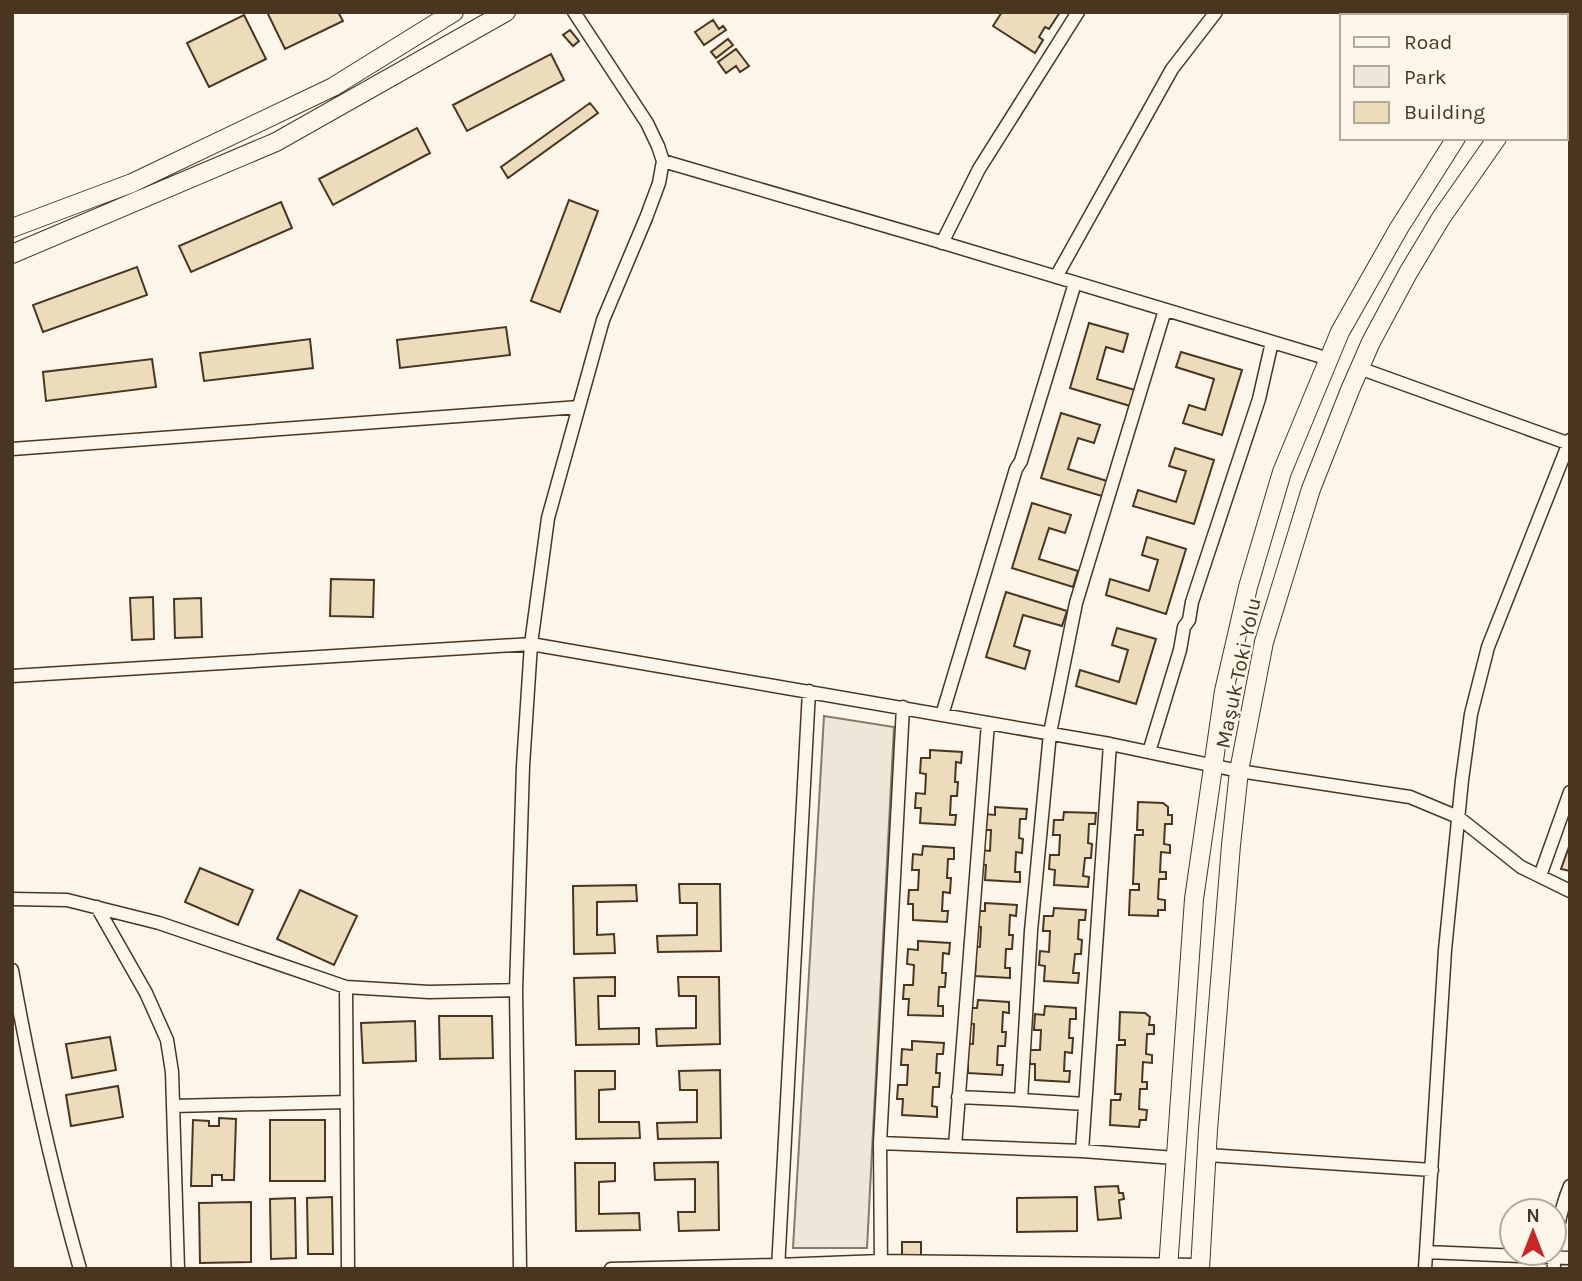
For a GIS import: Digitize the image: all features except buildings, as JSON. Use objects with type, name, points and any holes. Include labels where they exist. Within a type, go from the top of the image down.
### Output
[{"type":"main road","points":[[12,228],[132,183],[333,87],[454,12]]},
{"type":"main road","points":[[12,254],[276,142],[506,12]]},
{"type":"main road","points":[[1168,1267],[1194,899],[1224,691],[1248,587],[1282,472],[1340,332],[1399,228],[1455,140]]},
{"type":"main road","name":"Maşuk Toki Yolu","points":[[1200,1267],[1230,858],[1239,771],[1264,642],[1311,489],[1359,368],[1434,229],[1496,140]]},
{"type":"street","points":[[520,1269],[516,990],[523,766],[531,644],[548,517],[603,320],[646,218],[659,183],[663,162],[647,122],[574,12]]},
{"type":"street","points":[[942,243],[979,169],[1077,12]]},
{"type":"street","points":[[1056,277],[1172,69],[1216,12]]},
{"type":"street","points":[[663,162],[1329,359]]},
{"type":"street","points":[[942,715],[1075,283]]},
{"type":"street","points":[[1021,1100],[1031,931],[1050,733],[1076,603],[1165,310]]},
{"type":"street","points":[[1149,752],[1180,650],[1184,626],[1189,620],[1196,589],[1259,399],[1272,342]]},
{"type":"street","points":[[1359,368],[1569,442],[1488,647],[1471,714],[1446,950],[1425,1269]]},
{"type":"street","points":[[12,449],[579,407]]},
{"type":"street","points":[[12,676],[531,644],[1050,733],[1239,771],[1410,797],[1458,817],[1521,867],[1570,891]]},
{"type":"street","points":[[777,1267],[809,691]]},
{"type":"street","points":[[881,1265],[880,1143],[902,707]]},
{"type":"street","points":[[955,1146],[988,723]]},
{"type":"street","points":[[1082,1151],[1111,744]]},
{"type":"street","points":[[1540,876],[1570,792]]},
{"type":"street","points":[[12,900],[67,900],[159,923],[346,987],[429,992],[516,990]]},
{"type":"street","points":[[97,907],[146,993],[167,1041],[172,1072],[178,1269]]},
{"type":"street","points":[[12,970],[39,1109],[80,1269]]},
{"type":"street","points":[[346,987],[348,1269]]},
{"type":"street","points":[[958,1097],[1085,1104]]},
{"type":"street","points":[[173,1106],[347,1102]]},
{"type":"street","points":[[880,1143],[1082,1151],[1175,1158]]},
{"type":"street","points":[[1207,1155],[1432,1170]]},
{"type":"street","points":[[1426,1252],[1498,1258]]},
{"type":"street","points":[[611,1269],[881,1265],[1200,1267]]},
{"type":"green space","points":[[824,716],[894,727],[867,1248],[793,1248]]}]
